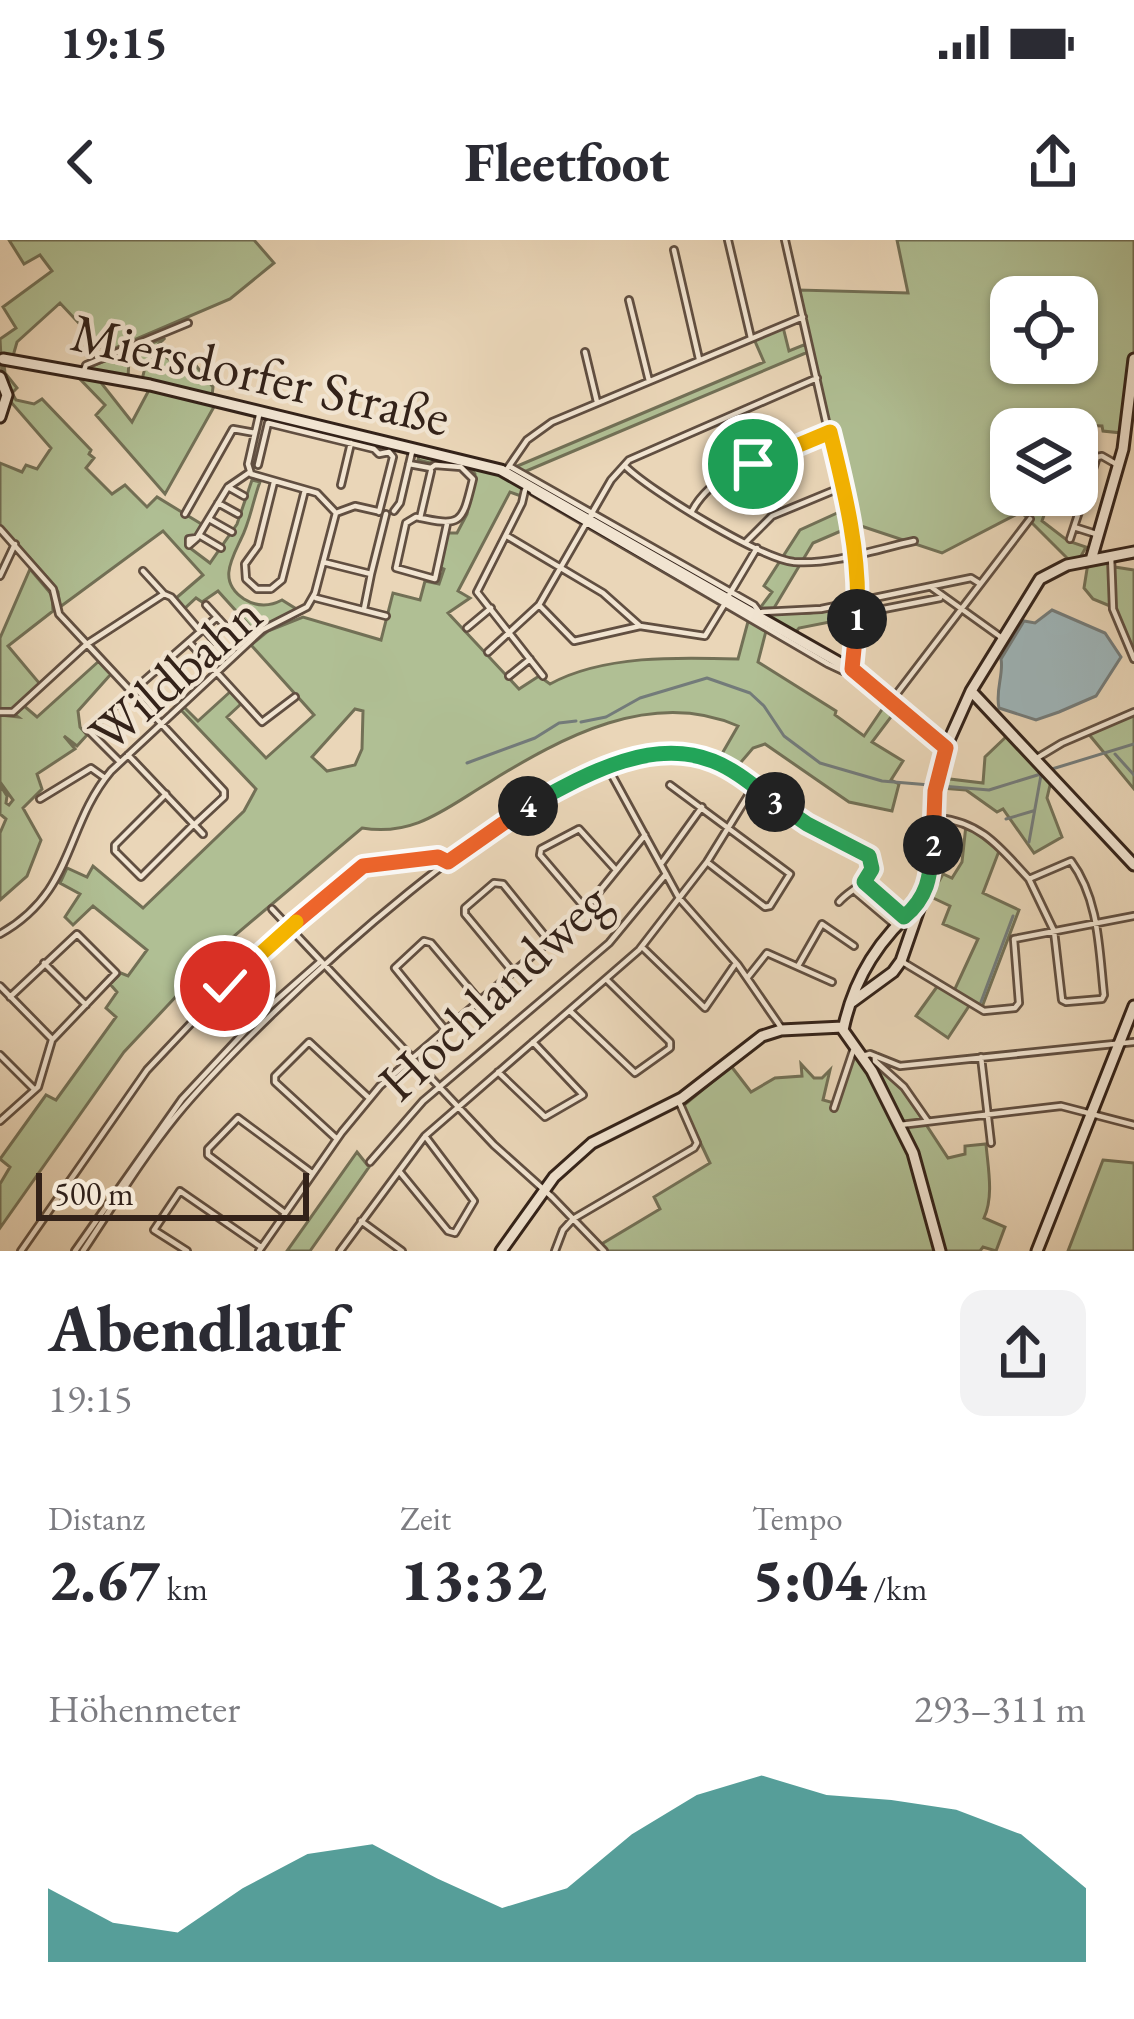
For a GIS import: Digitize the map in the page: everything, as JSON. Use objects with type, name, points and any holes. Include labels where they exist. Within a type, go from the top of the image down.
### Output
[{"type":"street","points":[[728,240],[751,338]]},
{"type":"street","points":[[727,598],[830,665],[843,671],[850,668],[858,614],[854,553],[785,240]]},
{"type":"street","points":[[674,250],[699,359]]},
{"type":"street","points":[[629,300],[649,381]]},
{"type":"street","points":[[589,519],[505,470],[538,430],[803,317]]},
{"type":"street","points":[[82,373],[86,365],[188,323]]},
{"type":"street","points":[[585,352],[597,402]]},
{"type":"street","name":"Miersdorfer Straße","points":[[1,358],[260,411],[353,438],[505,470],[530,489],[850,668],[946,748]]},
{"type":"street","points":[[1091,560],[1118,465],[1128,450],[1134,362]]},
{"type":"street","points":[[0,377],[7,394],[0,417]]},
{"type":"street","points":[[488,652],[539,605],[624,464],[644,451],[817,378]]},
{"type":"street","points":[[221,548],[198,537],[228,487],[250,472],[260,411]]},
{"type":"street","points":[[258,465],[269,423],[353,438],[393,457],[364,610]]},
{"type":"street","points":[[185,514],[232,429],[264,436]]},
{"type":"street","points":[[692,511],[721,478],[830,432]]},
{"type":"street","points":[[341,484],[353,438]]},
{"type":"street","points":[[386,512],[400,503],[413,447]]},
{"type":"street","points":[[1070,539],[1096,458],[1102,456],[1118,465]]},
{"type":"street","points":[[404,525],[420,518],[457,522],[465,512],[473,479],[439,465],[409,464]]},
{"type":"street","points":[[624,464],[645,484],[757,548],[794,562],[914,541]]},
{"type":"street","points":[[420,518],[431,468]]},
{"type":"street","points":[[250,472],[322,496],[336,513],[355,506],[386,512],[404,525]]},
{"type":"street","points":[[274,482],[259,544],[245,565],[246,579],[257,589],[269,590],[282,580],[305,490]]},
{"type":"street","points":[[228,487],[244,496]]},
{"type":"street","points":[[746,542],[773,515],[842,487]]},
{"type":"street","points":[[530,489],[477,592],[543,676]]},
{"type":"street","points":[[218,503],[238,514]]},
{"type":"street","name":"Wildbahn","points":[[0,934],[31,912],[56,884],[105,778],[120,762],[266,628],[301,614],[314,597],[336,513]]},
{"type":"street","points":[[208,519],[232,532]]},
{"type":"street","points":[[890,702],[1030,519]]},
{"type":"street","points":[[404,525],[396,568],[435,579],[447,524]]},
{"type":"street","points":[[1074,527],[1096,534]]},
{"type":"street","points":[[0,529],[57,595],[58,614],[225,793],[141,877],[115,851],[115,845],[166,794]]},
{"type":"street","points":[[507,536],[617,603],[640,626]]},
{"type":"street","points":[[1,570],[15,544]]},
{"type":"street","points":[[539,605],[574,641],[640,626],[705,636],[757,548]]},
{"type":"street","points":[[852,1002],[901,961],[930,876],[935,791],[946,748],[970,691],[1002,638],[1040,579],[1058,568],[1134,552]]},
{"type":"street","points":[[1112,556],[1113,609],[1134,659]]},
{"type":"street","points":[[323,562],[371,574]]},
{"type":"street","points":[[143,571],[214,641]]},
{"type":"street","points":[[759,614],[806,611],[971,578],[979,583]]},
{"type":"street","points":[[931,587],[1002,638]]},
{"type":"street","points":[[0,712],[14,712],[87,644],[164,594]]},
{"type":"street","points":[[858,614],[942,596]]},
{"type":"street","points":[[314,597],[386,616]]},
{"type":"street","points":[[206,605],[227,628]]},
{"type":"street","points":[[467,628],[490,608]]},
{"type":"street","points":[[120,762],[87,732],[217,617]]},
{"type":"street","points":[[188,641],[262,722],[295,697]]},
{"type":"street","points":[[509,676],[530,658]]},
{"type":"street","points":[[970,691],[1134,865]]},
{"type":"street","points":[[1037,758],[1134,712]]},
{"type":"street","points":[[79,1251],[170,1113],[260,1020],[448,862],[526,807],[608,768],[639,756],[680,753],[717,763],[807,824],[869,856],[872,869],[856,892]]},
{"type":"street","points":[[128,755],[203,834]]},
{"type":"street","points":[[40,799],[91,768],[105,778]]},
{"type":"street","points":[[608,768],[679,898],[736,963],[781,1030]]},
{"type":"street","points":[[670,785],[788,870],[788,879],[766,908],[707,862]]},
{"type":"street","points":[[340,1251],[424,1136],[642,947],[707,862],[754,786]]},
{"type":"street","name":"Hochlandweg","points":[[661,864],[702,807]]},
{"type":"street","points":[[935,818],[960,820],[986,833],[1029,879],[1054,931],[1062,1000],[1102,999],[1096,923],[1085,884],[1072,862],[1029,879]]},
{"type":"street","points":[[586,909],[540,855],[541,849],[579,829],[616,870]]},
{"type":"street","points":[[187,1251],[154,1229],[180,1191],[260,1249],[369,1098],[586,909],[645,835]]},
{"type":"street","points":[[21,1251],[148,1069],[226,986],[363,866],[438,857],[448,862]]},
{"type":"street","name":"Hochlandweg","points":[[370,1162],[439,1086],[607,945],[666,874]]},
{"type":"street","points":[[864,882],[900,921]]},
{"type":"street","points":[[513,972],[465,914],[480,894],[494,883],[503,884],[549,941]]},
{"type":"street","points":[[839,902],[847,893],[856,892],[900,921]]},
{"type":"street","points":[[843,1027],[872,954],[921,903]]},
{"type":"street","points":[[272,909],[458,1106],[604,1251]]},
{"type":"street","points":[[901,961],[984,1011],[1018,1006],[1014,939],[1134,916]]},
{"type":"street","points":[[798,966],[820,925],[854,946]]},
{"type":"street","points":[[0,1121],[35,1090],[52,1040],[116,973],[77,934],[10,997]]},
{"type":"street","points":[[444,1029],[395,968],[424,941],[431,943],[479,1000]]},
{"type":"street","points":[[642,947],[705,1009],[736,963]]},
{"type":"street","points":[[746,978],[767,953],[832,982]]},
{"type":"street","points":[[44,963],[86,1005]]},
{"type":"street","points":[[570,1011],[635,1073],[670,1048],[670,1042],[607,980]]},
{"type":"street","points":[[0,986],[52,1040]]},
{"type":"street","points":[[1037,1251],[1134,1006]]},
{"type":"street","points":[[501,1251],[544,1190],[587,1147],[678,1100],[748,1043],[781,1030],[843,1027]]},
{"type":"street","points":[[843,1027],[917,1162],[940,1251]]},
{"type":"street","points":[[339,1135],[275,1082],[274,1076],[309,1042],[369,1098]]},
{"type":"street","points":[[498,1072],[545,1117],[583,1095],[533,1042]]},
{"type":"street","points":[[859,1052],[900,1066],[1134,1042]]},
{"type":"street","points":[[834,1108],[859,1052]]},
{"type":"street","points":[[0,1055],[35,1090]]},
{"type":"street","points":[[875,1056],[927,1120]]},
{"type":"street","points":[[982,1057],[991,1143]]},
{"type":"street","points":[[555,1251],[573,1219],[694,1148],[697,1143],[678,1100]]},
{"type":"street","points":[[900,1125],[1068,1106],[1134,1125]]},
{"type":"street","points":[[285,1213],[208,1155],[208,1149],[238,1118],[312,1173]]},
{"type":"street","points":[[397,1169],[448,1232],[454,1232],[473,1201],[424,1136]]},
{"type":"street","points":[[361,1221],[402,1251]]},
{"type":"green space","points":[[9,240],[254,240],[274,263],[230,299],[106,352],[60,303],[17,342],[11,363],[4,365],[17,388],[12,393],[16,400],[34,404],[42,399],[91,450],[94,458],[86,468],[112,494],[125,485],[147,507],[157,497],[203,525],[186,545],[210,563],[237,524],[252,480],[260,482],[231,563],[231,585],[254,604],[282,600],[298,610],[256,633],[218,591],[202,602],[196,598],[184,609],[175,599],[203,575],[163,531],[60,607],[52,583],[0,525],[0,463],[22,472],[26,465],[37,469],[51,448],[3,393],[0,339],[16,328],[3,307],[52,271],[40,255],[24,264]]},
{"type":"green space","points":[[897,240],[1134,240],[1134,360],[1128,361],[1122,433],[1098,426],[1098,408],[990,408],[990,516],[1013,516],[942,553],[852,523],[799,290],[908,293]]},
{"type":"green space","points":[[783,327],[789,351],[806,344],[808,352],[524,472],[515,467],[764,362],[754,339]]},
{"type":"green space","points":[[165,338],[155,348],[170,360],[186,353],[213,387],[212,396],[142,380],[146,363],[129,359],[128,378],[88,370],[89,367]]},
{"type":"green space","points":[[77,376],[104,381],[132,422],[149,390],[215,405],[165,494],[96,415],[105,405]]},
{"type":"green space","points":[[420,451],[487,467],[762,614],[855,606],[855,617],[799,628],[795,633],[863,670],[900,705],[872,742],[903,761],[891,780],[899,784],[892,811],[849,802],[765,744],[753,748],[736,768],[719,759],[738,726],[673,712],[641,715],[577,735],[414,824],[362,828],[227,942],[124,1052],[0,1228],[0,1184],[10,1167],[0,1159],[46,1095],[56,1100],[116,1017],[106,1008],[117,992],[110,984],[121,973],[128,976],[147,950],[93,906],[73,925],[65,917],[80,894],[60,883],[67,868],[87,877],[93,866],[143,908],[244,811],[256,789],[181,710],[184,707],[198,721],[231,691],[242,703],[227,717],[266,758],[314,715],[251,645],[268,631],[303,617],[381,640],[393,593],[420,600],[425,581],[439,584],[447,533],[457,533],[467,514],[475,474],[471,468],[437,459],[430,463],[418,460]],"holes":[[[524,487],[749,618],[738,659],[617,663],[550,684],[539,676],[519,689],[448,613],[470,598],[458,591],[510,492],[521,496]],[[766,631],[861,684],[885,705],[864,736],[835,715],[836,711],[758,662]],[[355,709],[363,711],[362,749],[355,765],[327,771],[312,757]]]},
{"type":"green space","points":[[846,509],[848,528],[813,543],[774,608],[760,608],[772,592],[764,586],[800,530]]},
{"type":"green space","points":[[1025,516],[1044,516],[1042,521],[1068,541],[1086,547],[1080,558],[1069,560]]},
{"type":"green space","points":[[1110,561],[1115,567],[1134,570],[1134,656],[1115,608],[1093,599],[1084,588],[1088,563]]},
{"type":"green space","points":[[30,569],[52,595],[53,611],[8,646],[40,684],[11,711],[0,709],[0,638]]},
{"type":"green space","points":[[99,661],[111,674],[78,711],[80,727],[87,735],[77,746],[64,736],[75,749],[37,774],[42,789],[23,808],[41,840],[27,876],[0,900],[0,833],[6,819],[0,814],[0,785],[6,803],[13,800],[0,782],[0,715],[18,717],[14,714],[23,705],[37,717]]},
{"type":"green space","points":[[1134,713],[1134,789],[1087,732]]},
{"type":"green space","points":[[1009,734],[1052,777],[1047,798],[1062,837],[1034,853],[1003,809],[997,812],[966,790],[939,788],[941,778],[983,783],[985,757]]},
{"type":"green space","points":[[966,825],[999,851],[983,893],[1019,910],[982,1007],[971,1003],[948,1038],[916,1016],[939,984],[954,991],[978,939],[943,924],[950,906],[931,897],[934,881],[938,883],[943,874],[952,878],[962,862]]},
{"type":"green space","points":[[854,1053],[868,1073],[879,1068],[902,1088],[948,1158],[965,1154],[965,1146],[986,1144],[990,1191],[984,1218],[1005,1227],[996,1251],[983,1247],[980,1251],[608,1251],[600,1245],[660,1209],[654,1197],[710,1163],[683,1106],[731,1066],[751,1092],[775,1078],[802,1076],[801,1064],[814,1078],[830,1070],[823,1100],[834,1103]]},
{"type":"green space","points":[[357,1152],[369,1167],[310,1251],[287,1251]]},
{"type":"green space","points":[[1103,1160],[1134,1163],[1134,1251],[1068,1251]]},
{"type":"water","points":[[1052,610],[1105,633],[1121,657],[1096,696],[1059,712],[1036,720],[999,708],[1001,659],[1024,621],[1035,623]]},
{"type":"waterway","points":[[581,722],[707,678],[750,693],[784,736],[820,763],[882,781],[930,785]]},
{"type":"waterway","points":[[467,763],[535,738],[559,723],[576,721]]},
{"type":"waterway","points":[[1052,769],[1134,744]]},
{"type":"waterway","points":[[1115,754],[1134,775]]},
{"type":"waterway","points":[[942,786],[989,790],[1044,773]]},
{"type":"waterway","points":[[1029,842],[1041,775]]},
{"type":"waterway","points":[[1006,819],[1033,811]]},
{"type":"waterway","points":[[981,1002],[1013,916]]},
{"type":"route","points":[[225,986],[363,866],[438,857],[448,862],[535,802],[648,754],[695,755],[725,766],[801,820],[869,856],[872,869],[864,882],[904,917],[921,903],[930,876],[935,791],[946,748],[852,669],[858,586],[830,432],[753,464]]}]
